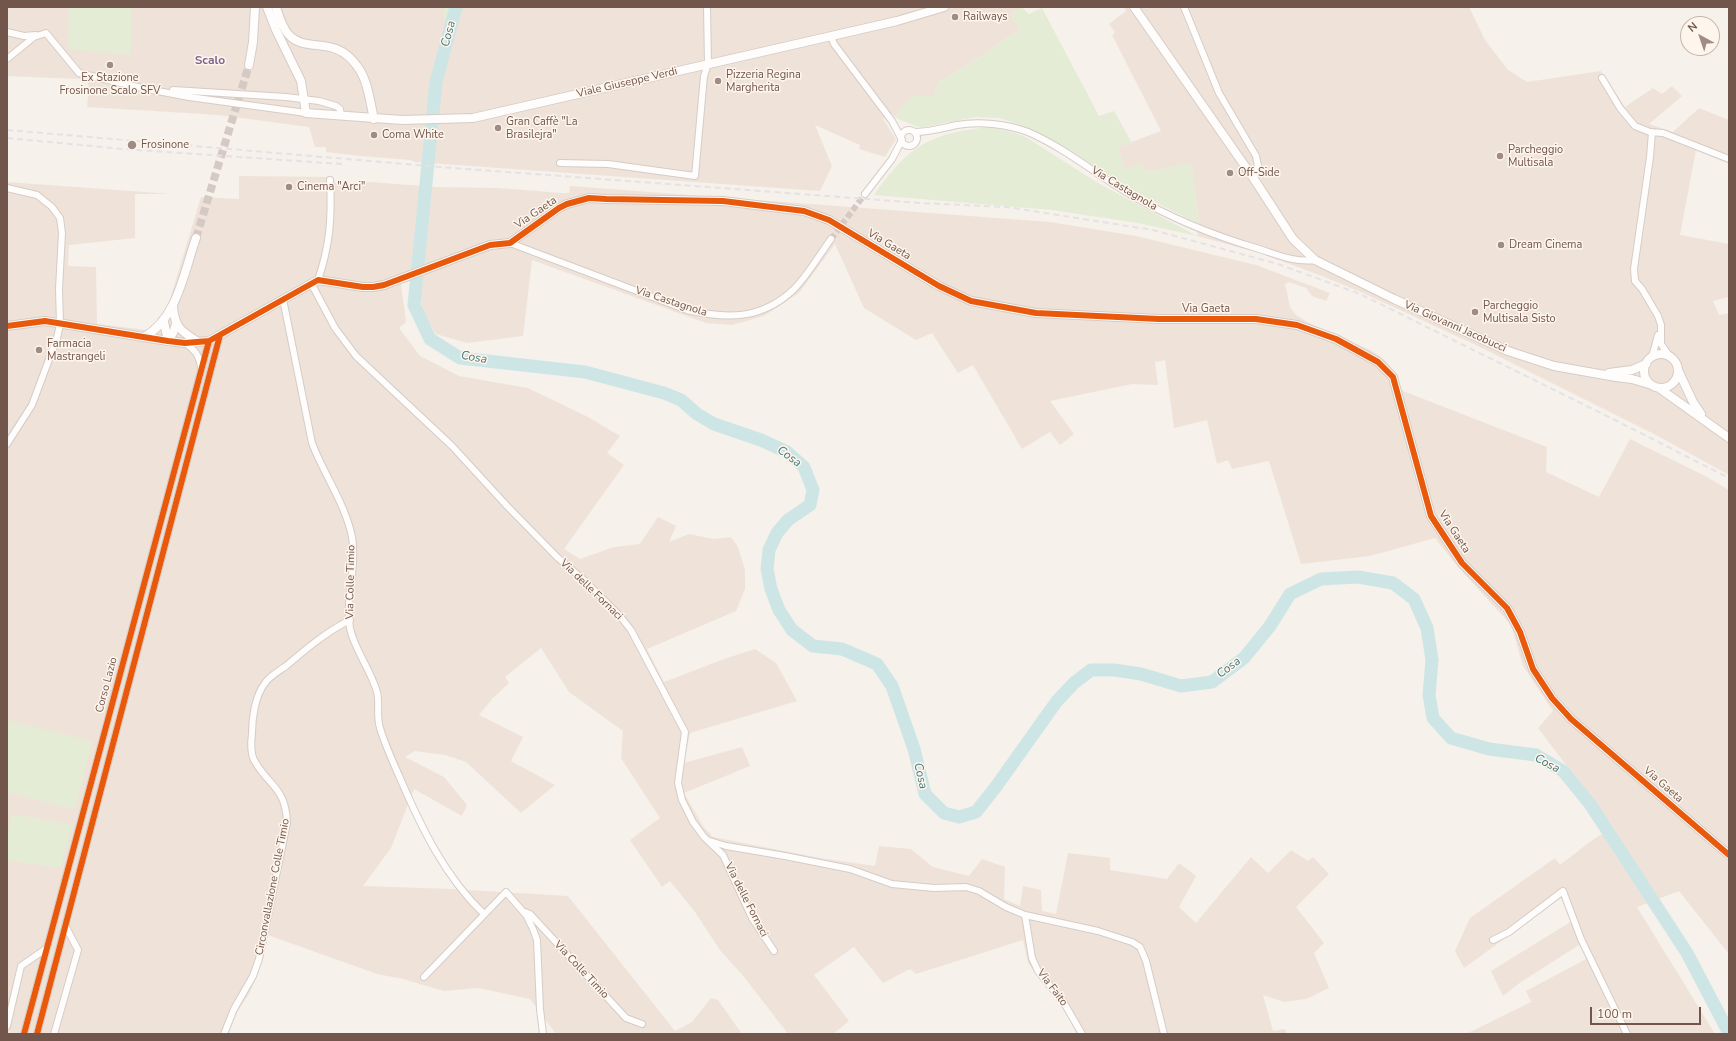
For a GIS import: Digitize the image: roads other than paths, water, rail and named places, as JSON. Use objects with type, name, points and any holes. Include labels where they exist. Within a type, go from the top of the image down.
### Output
[{"type":"street","points":[[7,32],[18,35],[38,35],[46,33],[79,73],[142,88],[205,100],[306,113],[302,99],[298,72],[276,30],[267,7]]},
{"type":"street","points":[[276,7],[285,30],[294,39],[304,43],[335,47],[357,66],[364,80],[374,119]]},
{"type":"street","points":[[560,163],[608,164],[695,176],[704,76],[708,64],[707,7]]},
{"type":"street","name":"Viale Giuseppe Verdi","points":[[306,113],[402,120],[473,118],[831,36],[944,7]]},
{"type":"street","points":[[1134,7],[1254,179],[1293,239],[1314,260]]},
{"type":"street","points":[[1184,7],[1219,93],[1256,156],[1258,166],[1254,179]]},
{"type":"street","points":[[249,65],[256,8]]},
{"type":"street","points":[[18,35],[23,46]]},
{"type":"street","points":[[7,59],[38,35]]},
{"type":"street","points":[[831,36],[834,44],[892,121],[901,140],[910,146]]},
{"type":"street","points":[[1602,78],[1605,87],[1627,118],[1635,126],[1652,132],[1663,133],[1729,159]]},
{"type":"street","points":[[142,88],[302,99],[336,106],[340,109],[342,116]]},
{"type":"street","points":[[892,121],[913,131],[917,136],[916,141]]},
{"type":"street","name":"Via Castagnola","points":[[936,130],[972,123],[1001,125],[1028,132],[1058,148],[1132,196],[1175,218],[1211,234],[1293,260],[1314,260]]},
{"type":"street","points":[[864,194],[892,159],[903,132],[936,130]]},
{"type":"street","points":[[892,159],[916,141],[936,130]]},
{"type":"street","points":[[1652,132],[1650,157],[1634,269],[1635,281],[1642,289],[1658,316],[1661,325],[1661,344],[1670,357],[1674,360],[1693,402],[1706,421]]},
{"type":"street","points":[[7,326],[45,321],[168,341],[185,343],[209,341],[314,282],[329,245],[331,220],[330,180]]},
{"type":"street","points":[[7,188],[37,196],[52,207],[60,218],[62,233],[59,289],[60,324],[57,338],[32,405],[7,444]]},
{"type":"street","name":"Via Gaeta","points":[[314,282],[362,287],[384,285],[490,245],[510,243],[559,208],[589,198],[723,201],[804,211],[829,220],[939,286],[971,301],[1036,313],[1159,319],[1256,320],[1297,325],[1336,339],[1378,362],[1392,377],[1431,516],[1462,563],[1507,608],[1520,632],[1533,669],[1552,698],[1571,718],[1729,855]]},
{"type":"street","points":[[144,337],[164,322],[173,306],[196,238]]},
{"type":"street","name":"Via Castagnola","points":[[510,243],[687,310],[714,316],[746,315],[771,306],[793,290],[831,239]]},
{"type":"street","name":"Via Giovanni Jacobucci","points":[[1314,260],[1394,299],[1508,351],[1554,366],[1602,374]]},
{"type":"street","name":"Via delle Fornaci","points":[[314,282],[335,328],[356,356],[452,446],[509,508],[557,557],[585,581],[619,615],[631,630],[685,732],[678,783],[682,800],[693,822],[708,841],[723,855],[752,918],[774,951]]},
{"type":"street","name":"Via Colle Timio","points":[[283,299],[312,442],[317,456],[347,518],[352,538],[353,554],[350,629],[377,693],[377,711],[380,730],[412,807],[434,849],[465,893],[484,914]]},
{"type":"street","points":[[173,306],[176,324],[182,332],[198,342]]},
{"type":"street","points":[[1602,374],[1632,370],[1646,364],[1652,357],[1658,333],[1658,316]]},
{"type":"street","points":[[164,322],[168,341]]},
{"type":"street","points":[[168,341],[176,324]]},
{"type":"street","name":"Corso Lazio","points":[[37,1034],[220,335]]},
{"type":"street","name":"Corso Lazio","points":[[24,1034],[209,341]]},
{"type":"street","points":[[185,343],[195,350],[200,358],[202,368]]},
{"type":"street","points":[[1652,357],[1661,354],[1670,357]]},
{"type":"street","points":[[1646,364],[1646,377],[1655,386],[1729,438]]},
{"type":"street","points":[[1602,374],[1632,379],[1655,386],[1668,386],[1678,375],[1678,370]]},
{"type":"street","name":"Circonvallazione Colle Timio","points":[[224,1034],[234,1009],[253,976],[259,959],[287,822],[285,803],[278,789],[254,759],[252,750],[252,725],[258,698],[264,684],[307,646],[350,620]]},
{"type":"street","points":[[708,841],[726,846],[778,854],[850,869],[892,884],[934,888],[966,887],[979,891],[1006,908],[1025,915],[1098,930],[1132,942],[1140,947],[1146,961],[1164,1034]]},
{"type":"street","points":[[1493,940],[1509,932],[1564,891],[1581,939],[1627,1034]]},
{"type":"street","name":"Via Colle Timio","points":[[424,977],[506,892],[523,911],[534,929],[537,940],[540,1009],[543,1034]]},
{"type":"street","name":"Via Colle Timio","points":[[523,911],[530,914],[626,1018],[642,1024]]},
{"type":"street","name":"Via Faito","points":[[1025,915],[1032,958],[1038,971],[1064,1003],[1082,1034]]},
{"type":"street","points":[[54,1034],[78,950],[66,927]]},
{"type":"street","points":[[7,1026],[21,966],[47,948]]},
{"type":"waterway","name":"Cosa","points":[[456,7],[436,82],[414,305],[430,339],[460,358],[585,372],[664,393],[681,400],[697,414],[714,424],[761,440],[787,452],[804,467],[813,490],[810,505],[788,520],[777,533],[769,550],[767,569],[771,589],[779,610],[792,630],[813,646],[842,649],[877,664],[892,686],[914,749],[925,794],[944,813],[959,817],[976,812],[995,788],[1057,701],[1074,683],[1091,670],[1114,670],[1141,674],[1181,686],[1212,682],[1244,658],[1270,626],[1290,594],[1321,579],[1358,577],[1393,583],[1414,599],[1427,628],[1432,660],[1429,695],[1433,718],[1451,738],[1489,749],[1536,755],[1563,771],[1590,804],[1687,953],[1729,1033]]},
{"type":"tunnel","points":[[196,238],[249,65]]},
{"type":"tunnel","points":[[831,239],[865,194]]},
{"type":"railway","points":[[7,130],[440,167],[921,203],[1007,207],[1153,230],[1278,264],[1360,294],[1729,478]]},
{"type":"railway","points":[[7,138],[123,149],[342,164]]},
{"type":"place","name":"Railways","points":[[955,17]]},
{"type":"place","name":"Ex Stazione Frosinone Scalo SFV","points":[[110,65]]},
{"type":"place","name":"Pizzeria Regina Margherita","points":[[718,81]]},
{"type":"place","name":"Gran Caffè \"La Brasilejra\"","points":[[498,128]]},
{"type":"place","name":"Coma White","points":[[374,135]]},
{"type":"place","name":"Frosinone","points":[[132,145]]},
{"type":"place","name":"Parcheggio Multisala","points":[[1500,156]]},
{"type":"place","name":"Off-Side","points":[[1230,173]]},
{"type":"place","name":"Cinema \"Arci\"","points":[[289,187]]},
{"type":"place","name":"Dream Cinema","points":[[1501,245]]},
{"type":"place","name":"Parcheggio Multisala Sisto","points":[[1475,312]]},
{"type":"place","name":"Farmacia Mastrangeli","points":[[39,350]]},
{"type":"district","name":"Scalo","points":[[210,61]]}]
